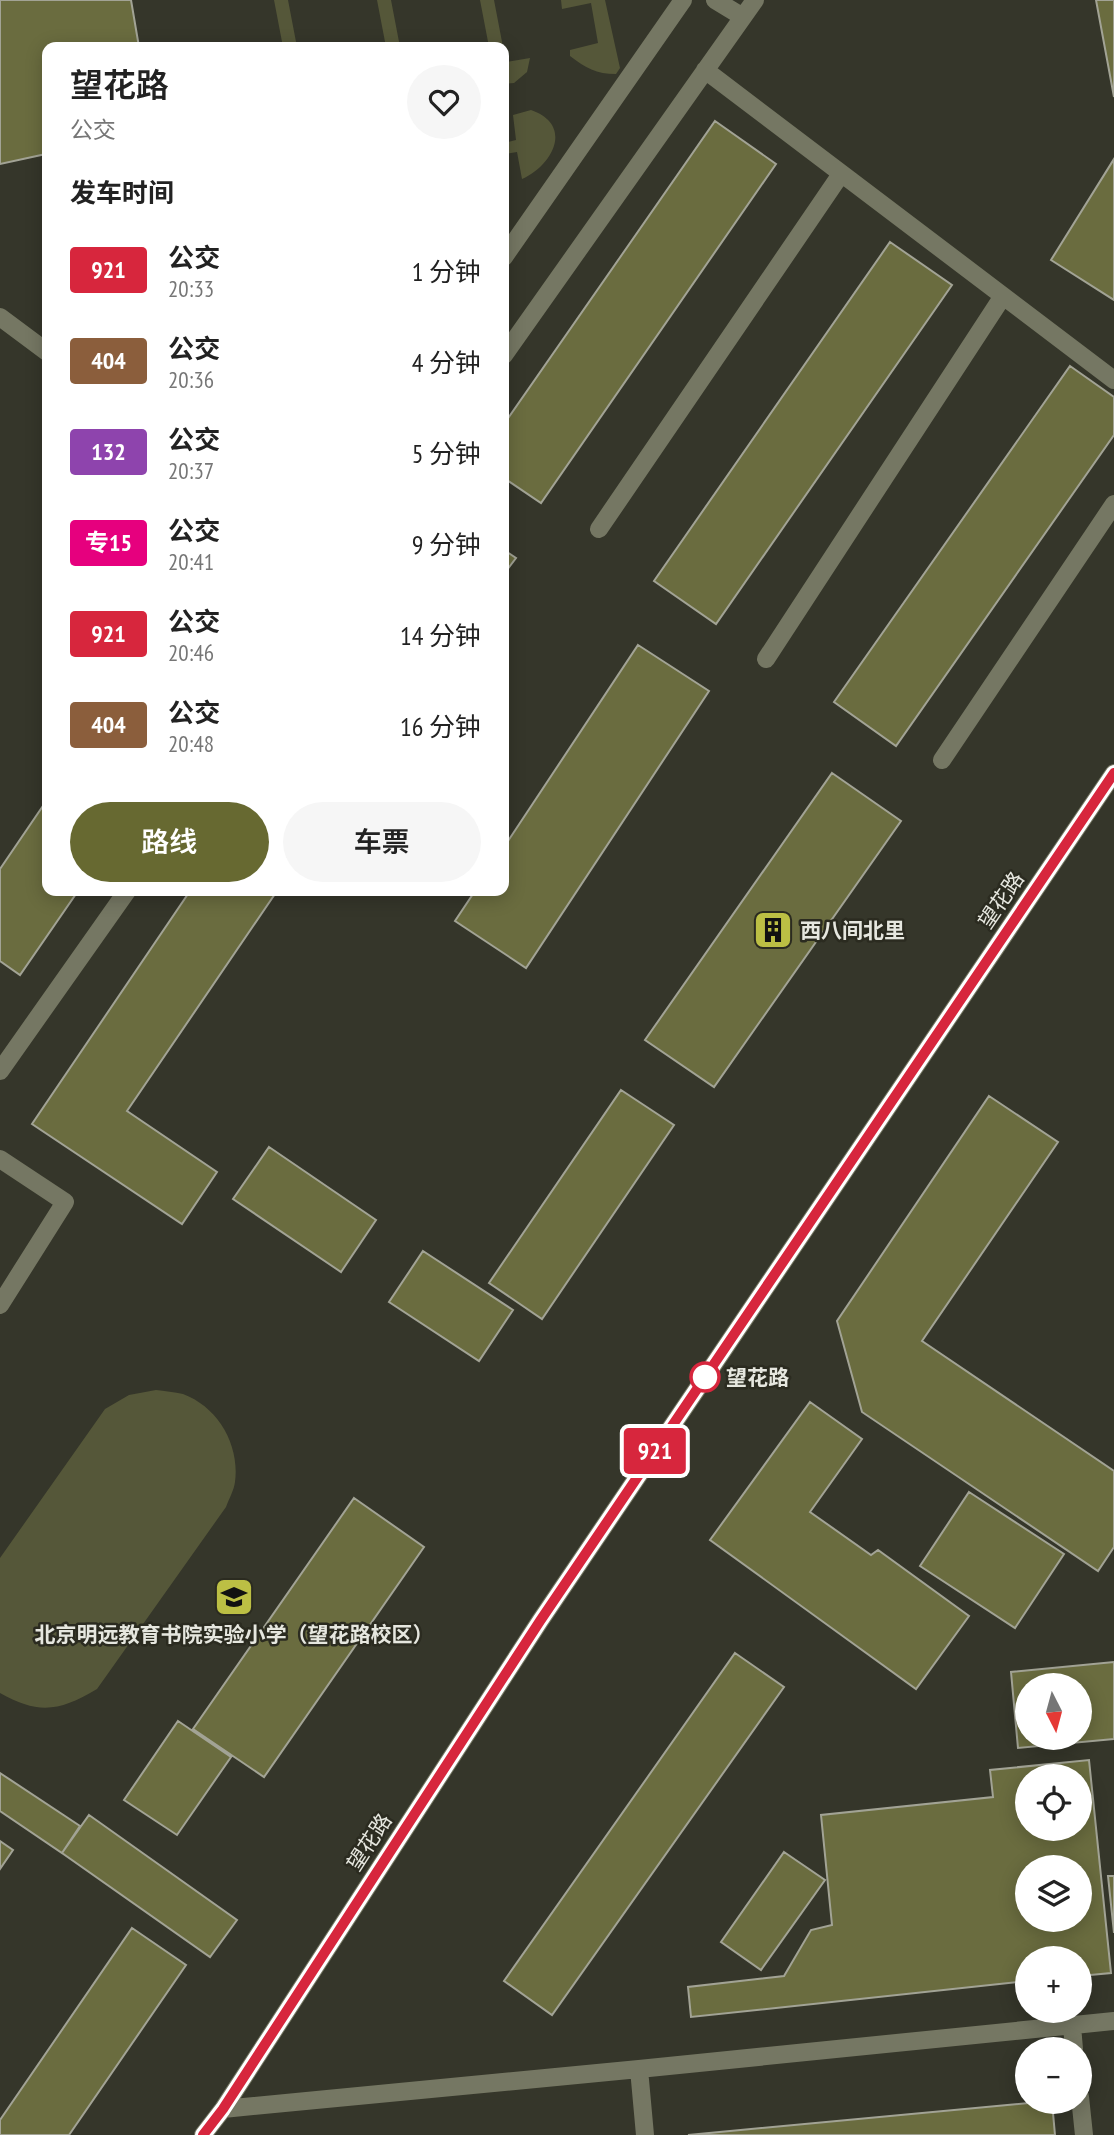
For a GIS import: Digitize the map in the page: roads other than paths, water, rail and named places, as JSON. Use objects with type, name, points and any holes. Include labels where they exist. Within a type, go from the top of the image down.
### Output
[{"type":"street","points":[[509,250],[683,0]]},
{"type":"street","points":[[715,0],[743,18]]},
{"type":"street","points":[[509,348],[755,0]]},
{"type":"street","points":[[705,70],[1114,380]]},
{"type":"street","points":[[599,529],[841,174]]},
{"type":"street","points":[[766,659],[1003,296]]},
{"type":"street","points":[[0,317],[42,348]]},
{"type":"street","points":[[942,760],[1114,504]]},
{"type":"street","name":"望花路","points":[[204,2135],[540,1621],[1114,773]]},
{"type":"street","points":[[0,1070],[123,896]]},
{"type":"street","points":[[0,1159],[65,1202],[0,1305]]},
{"type":"street","points":[[223,2109],[1114,2021]]},
{"type":"street","points":[[1072,2026],[1073,2037]]},
{"type":"street","points":[[639,2069],[645,2135]]},
{"type":"street","points":[[1082,2114],[1084,2135]]},
{"type":"place","name":"西八间北里","points":[[773,930]]},
{"type":"place","name":"望花路","points":[[705,1377]]},
{"type":"place","name":"北京明远教育书院实验小学（望花路校区）","points":[[234,1597]]}]
